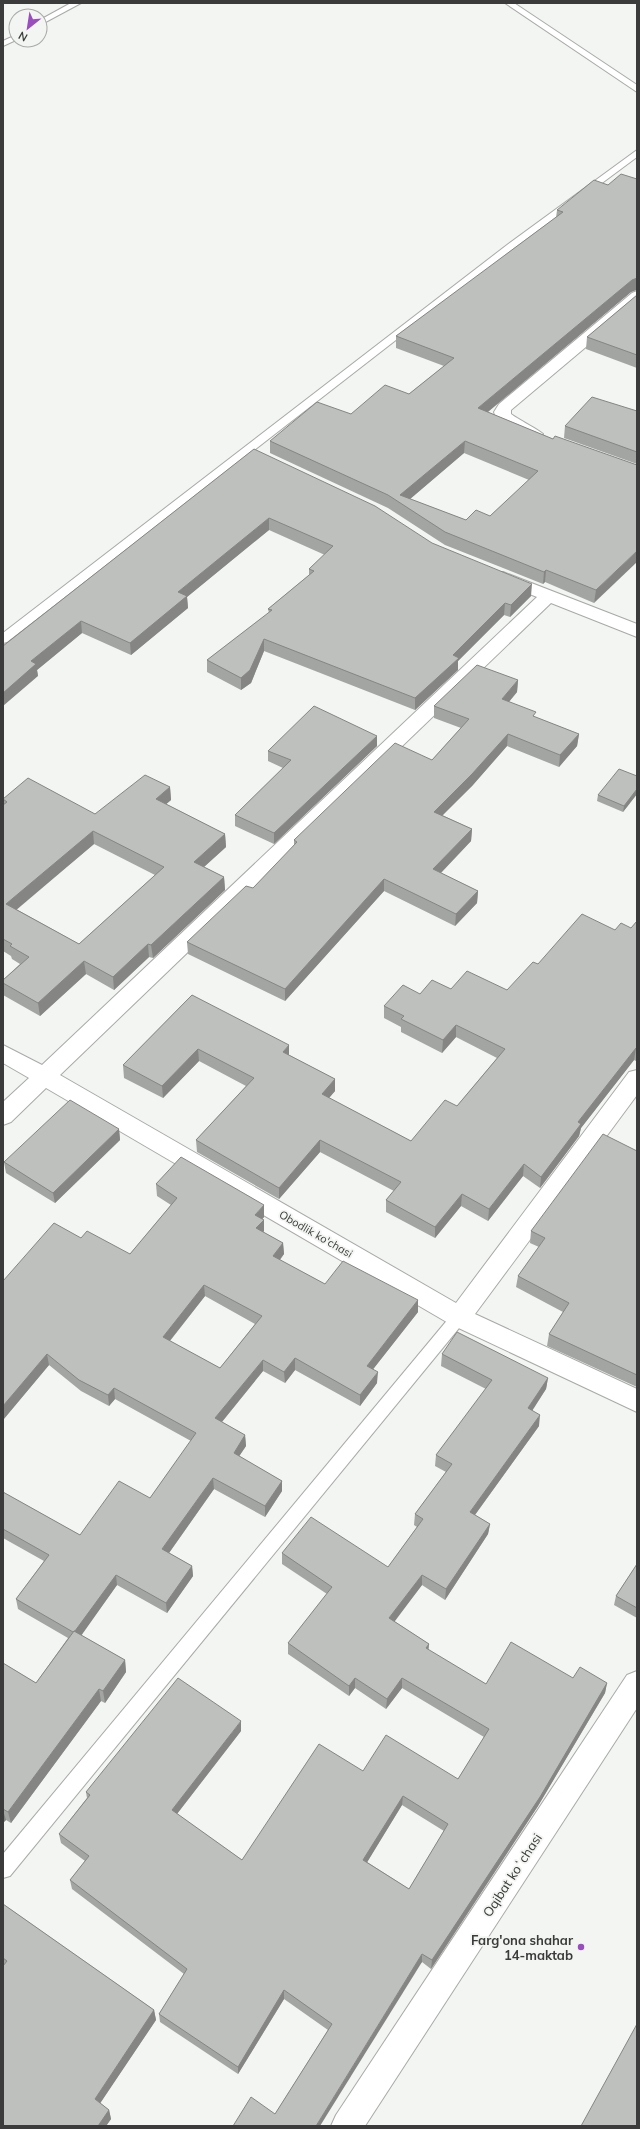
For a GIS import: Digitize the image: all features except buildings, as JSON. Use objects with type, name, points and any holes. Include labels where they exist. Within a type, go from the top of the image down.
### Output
[{"type":"street","points":[[552,441],[523,430],[503,416],[502,412],[505,407],[637,296]]},
{"type":"street","points":[[489,571],[637,631]]},
{"type":"street","points":[[3,1116],[548,596]]},
{"type":"street","name":"Obodlik ko'chasi","points":[[3,1053],[459,1317],[637,1401]]},
{"type":"street","points":[[459,1317],[637,1078]]},
{"type":"street","name":"Oqibat koʻchasi","points":[[347,2126],[637,1684]]},
{"type":"lane","points":[[48,19],[77,3]]},
{"type":"lane","points":[[509,3],[637,89]]},
{"type":"lane","points":[[3,639],[256,453],[510,247],[637,153]]},
{"type":"lane","points":[[3,1869],[459,1317]]},
{"type":"place","name":"Farg'ona shahar 14-maktab","points":[[581,1947]]}]
